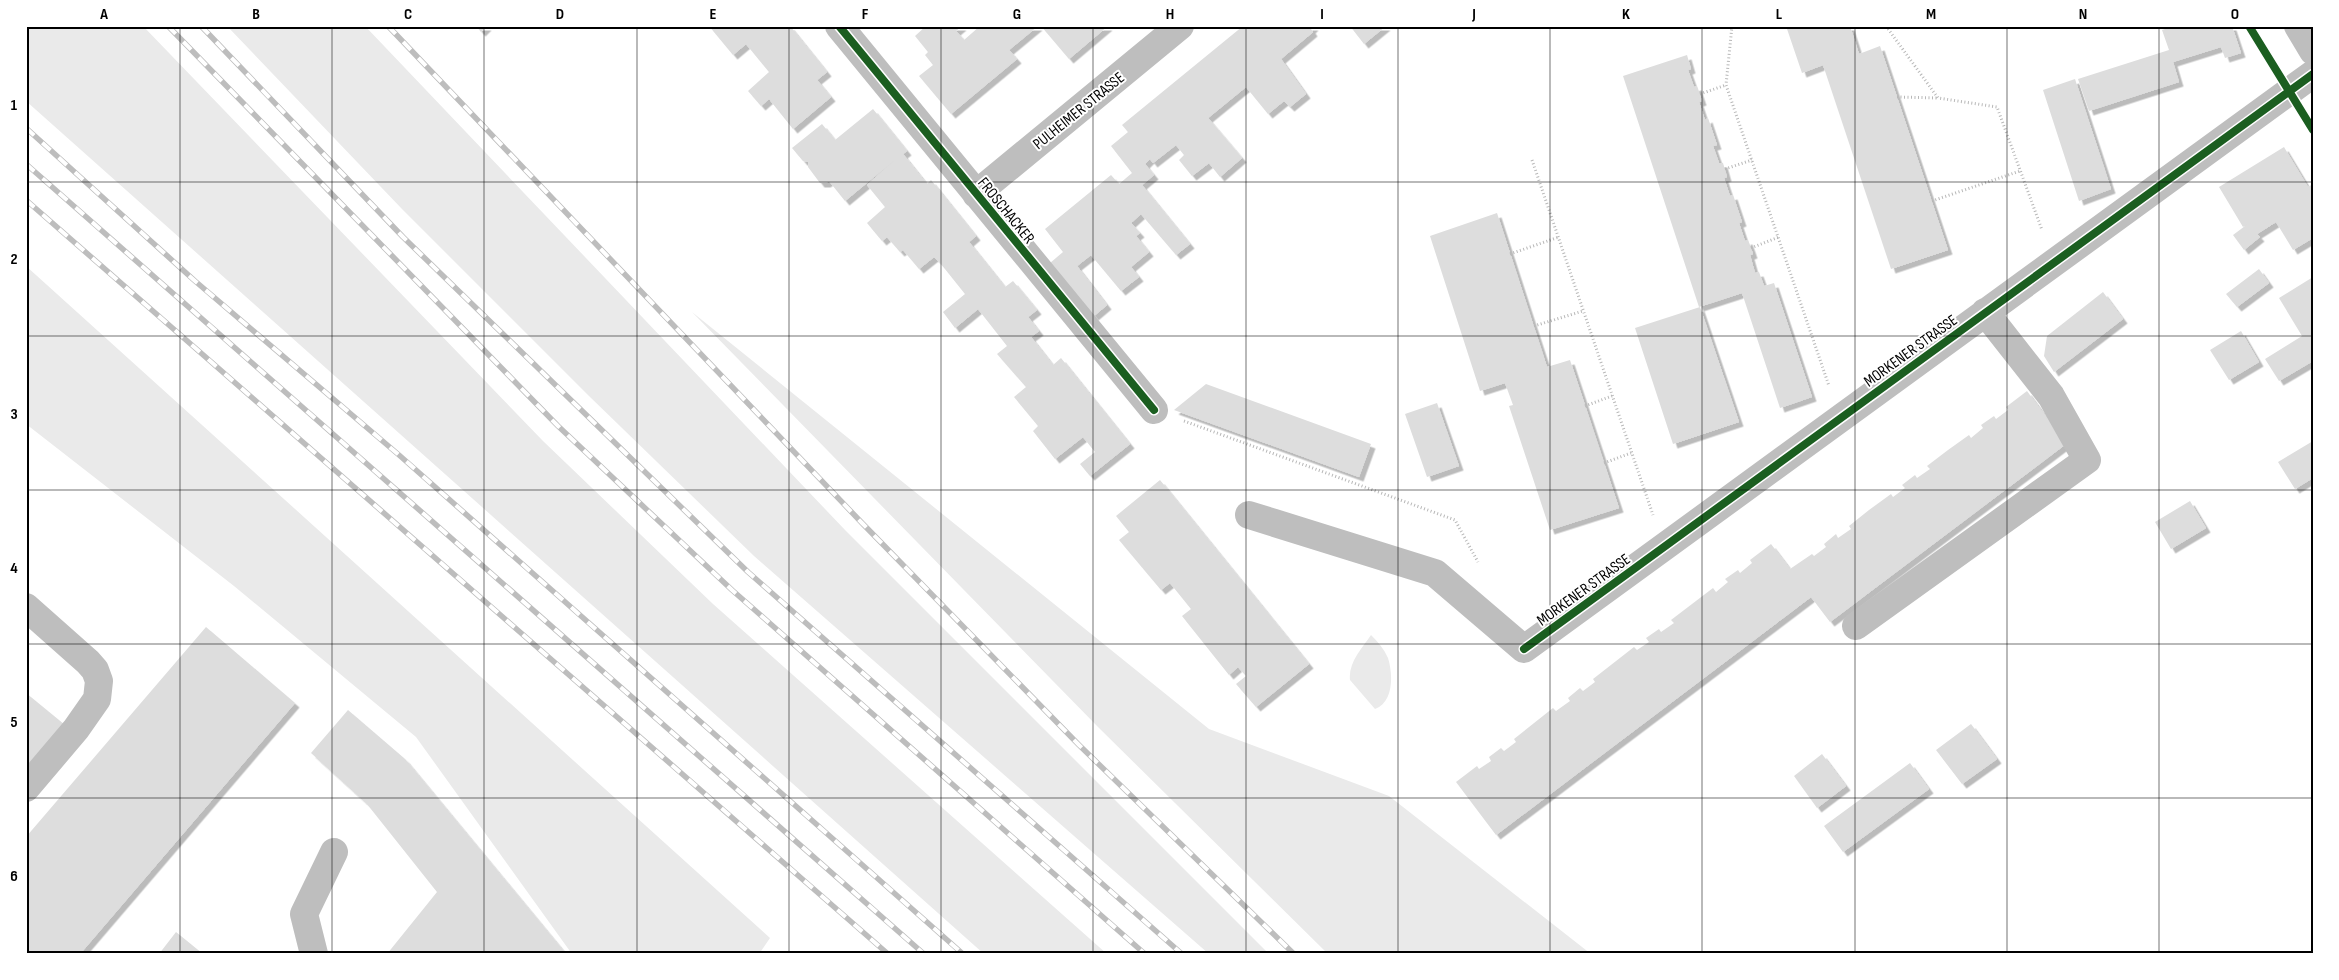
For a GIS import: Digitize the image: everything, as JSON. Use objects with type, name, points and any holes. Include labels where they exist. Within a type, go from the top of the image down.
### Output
[{"type":"street","name":"FROSCHACKER","points":[[839,26],[1154,410]]},
{"type":"street","name":"PULHEIMER STRASSE","points":[[976,194],[1180,26]]},
{"type":"street","points":[[2298,26],[2313,51]]},
{"type":"street","name":"MORKENER STRASSE","points":[[1249,515],[1435,573],[1524,649],[2313,74]]},
{"type":"street","points":[[1856,626],[2087,460],[2051,396],[1985,312]]},
{"type":"street","points":[[26,607],[88,662],[95,670],[98,681],[97,699],[76,729],[26,788]]},
{"type":"street","points":[[314,954],[304,914],[334,852]]},
{"type":"path","points":[[1732,26],[1726,84],[1840,418]]},
{"type":"path","points":[[1886,26],[1938,98]]},
{"type":"path","points":[[1700,94],[1726,84]]},
{"type":"path","points":[[1897,97],[1938,98],[1997,107],[2054,262]]},
{"type":"path","points":[[1532,160],[1664,547]]},
{"type":"path","points":[[1725,169],[1752,160]]},
{"type":"path","points":[[1932,201],[2020,172]]},
{"type":"path","points":[[1510,254],[1559,237]]},
{"type":"path","points":[[1751,248],[1779,237]]},
{"type":"path","points":[[1534,326],[1583,311]]},
{"type":"path","points":[[1585,406],[1612,396]]},
{"type":"path","points":[[1154,410],[1455,520],[1478,563]]},
{"type":"path","points":[[1604,463],[1631,453]]},
{"type":"shaded area","points":[[26,26],[143,26],[543,441],[713,604],[1107,954],[984,954],[26,101]]},
{"type":"shaded area","points":[[227,26],[365,26],[846,531],[1269,954],[1209,954],[754,556],[589,396],[402,209]]},
{"type":"shaded area","points":[[26,266],[770,938],[759,954],[572,954],[416,737],[234,586],[26,424]]},
{"type":"shaded area","points":[[692,312],[1209,729],[1389,796],[1591,954],[1328,954],[1098,727]]},
{"type":"shaded area","points":[[1371,635],[1381,646],[1388,658],[1391,672],[1389,694],[1386,700],[1375,709],[1350,680],[1353,662]]},
{"type":"building","points":[[476,26],[487,26],[481,32]]},
{"type":"building","points":[[709,26],[790,26],[827,72],[817,80],[831,97],[793,129],[769,99],[761,106],[748,91],[769,72],[746,44],[733,55]]},
{"type":"building","points":[[926,26],[962,26],[956,31],[964,40],[980,26],[1038,26],[1009,50],[1017,59],[951,114],[919,76],[933,65],[925,55],[928,52],[915,36]]},
{"type":"building","points":[[1041,26],[1108,26],[1069,59]]},
{"type":"building","points":[[1243,26],[1314,26],[1311,29],[1313,32],[1281,59],[1306,94],[1290,107],[1284,101],[1268,114],[1246,87],[1208,118],[1242,158],[1220,177],[1209,163],[1192,176],[1179,160],[1184,155],[1176,145],[1153,163],[1150,159],[1145,164],[1154,175],[1142,185],[1190,244],[1176,255],[1141,214],[1131,223],[1140,233],[1136,236],[1149,252],[1131,267],[1139,277],[1121,291],[1091,255],[1077,266],[1107,305],[1094,316],[1050,263],[1063,252],[1045,229],[1111,175],[1119,184],[1132,173],[1111,146],[1128,132],[1122,125]]},
{"type":"building","points":[[1350,26],[1386,26],[1364,44]]},
{"type":"building","points":[[1786,26],[1850,26],[1859,54],[1880,46],[1948,250],[1891,269],[1823,65],[1802,73]]},
{"type":"building","points":[[2174,26],[2232,26],[2241,53],[2225,58],[2221,47],[2173,62],[2179,82],[2089,111],[2078,79],[2169,50],[2162,30]]},
{"type":"building","points":[[1687,55],[1691,69],[1688,70],[1694,87],[1697,86],[1702,101],[1699,102],[1705,120],[1708,118],[1717,145],[1713,146],[1719,163],[1723,163],[1727,177],[1724,178],[1730,196],[1733,195],[1742,222],[1739,223],[1745,241],[1748,240],[1753,254],[1750,255],[1755,273],[1759,272],[1764,286],[1774,283],[1812,397],[1780,408],[1742,293],[1699,307],[1623,76]]},
{"type":"building","points":[[2075,79],[2111,189],[2079,201],[2043,90]]},
{"type":"building","points":[[873,109],[907,151],[903,154],[927,184],[931,180],[976,236],[969,242],[1005,287],[1013,281],[1037,310],[1028,317],[1039,331],[1031,337],[1053,365],[1061,358],[1130,444],[1090,476],[1080,464],[1095,452],[1083,437],[1055,459],[1033,431],[1038,426],[1014,397],[1026,387],[997,354],[1007,346],[978,309],[955,328],[943,312],[965,294],[941,264],[934,257],[919,269],[903,250],[900,252],[887,237],[882,241],[867,223],[885,207],[867,185],[897,158],[845,201],[829,181],[820,183],[808,167],[808,162],[803,161],[792,148],[822,124],[835,140]]},
{"type":"building","points":[[2284,147],[2308,187],[2313,184],[2313,238],[2293,250],[2276,222],[2257,234],[2260,237],[2244,250],[2233,235],[2249,223],[2243,227],[2219,187]]},
{"type":"building","points":[[1497,213],[1547,367],[1570,360],[1619,508],[1550,530],[1509,406],[1513,405],[1505,383],[1480,391],[1430,236]]},
{"type":"building","points":[[2259,269],[2269,283],[2237,307],[2226,294]]},
{"type":"building","points":[[2313,277],[2313,361],[2279,381],[2265,359],[2302,336],[2279,298]]},
{"type":"building","points":[[2103,292],[2123,319],[2054,372],[2044,356],[2047,336]]},
{"type":"building","points":[[1700,307],[1739,422],[1673,444],[1635,328]]},
{"type":"building","points":[[2241,331],[2259,362],[2229,380],[2210,350]]},
{"type":"building","points":[[1206,384],[1371,444],[1359,477],[1174,410]]},
{"type":"building","points":[[2027,391],[2066,444],[1830,622],[1811,597],[1496,835],[1456,782],[1477,766],[1479,769],[1491,761],[1489,757],[1501,748],[1504,751],[1516,742],[1514,739],[1553,708],[1556,711],[1570,701],[1568,698],[1580,688],[1583,691],[1595,682],[1593,679],[1634,647],[1637,650],[1649,642],[1646,638],[1659,629],[1661,632],[1674,623],[1671,620],[1713,588],[1716,592],[1728,582],[1725,579],[1738,570],[1740,573],[1752,563],[1750,560],[1771,544],[1790,569],[1812,554],[1814,556],[1826,547],[1824,544],[1836,534],[1838,538],[1851,529],[1849,526],[1869,510],[1891,494],[1893,497],[1905,488],[1902,485],[1915,475],[1917,478],[1930,469],[1927,466],[1969,435],[1971,438],[1983,428],[1981,425],[1994,416],[1996,419],[2008,410],[2006,407]]},
{"type":"building","points":[[1437,403],[1459,466],[1427,477],[1405,414]]},
{"type":"building","points":[[2313,441],[2313,478],[2295,489],[2278,462]]},
{"type":"building","points":[[1160,480],[1309,664],[1256,707],[1236,684],[1246,676],[1238,667],[1229,675],[1182,616],[1191,609],[1170,583],[1161,590],[1119,540],[1129,532],[1116,516]]},
{"type":"building","points":[[2190,501],[2206,528],[2171,549],[2155,522]]},
{"type":"building","points":[[206,627],[295,703],[80,954],[26,954],[26,837]]},
{"type":"building","points":[[26,693],[65,725],[26,770]]},
{"type":"building","points":[[348,710],[405,759],[566,954],[387,954],[437,892],[367,804],[311,753]]},
{"type":"building","points":[[1971,724],[1997,759],[1962,784],[1936,750]]},
{"type":"building","points":[[1822,754],[1846,786],[1817,808],[1794,776]]},
{"type":"building","points":[[1910,763],[1929,789],[1843,852],[1824,826]]},
{"type":"building","points":[[176,932],[203,954],[159,954]]},
{"type":"railway","points":[[168,26],[558,426],[732,590],[1145,954]]},
{"type":"railway","points":[[201,26],[403,237],[748,572],[1182,954]]},
{"type":"railway","points":[[388,26],[862,523],[1079,745],[1294,954]]},
{"type":"railway","points":[[26,128],[195,281],[399,455],[963,954]]},
{"type":"railway","points":[[26,164],[924,954]]},
{"type":"railway","points":[[26,200],[888,954]]},
{"type":"cycle path","points":[[839,26],[1154,410]]},
{"type":"cycle path","points":[[2249,26],[2313,130]]},
{"type":"cycle path","points":[[1524,649],[2313,74]]}]
